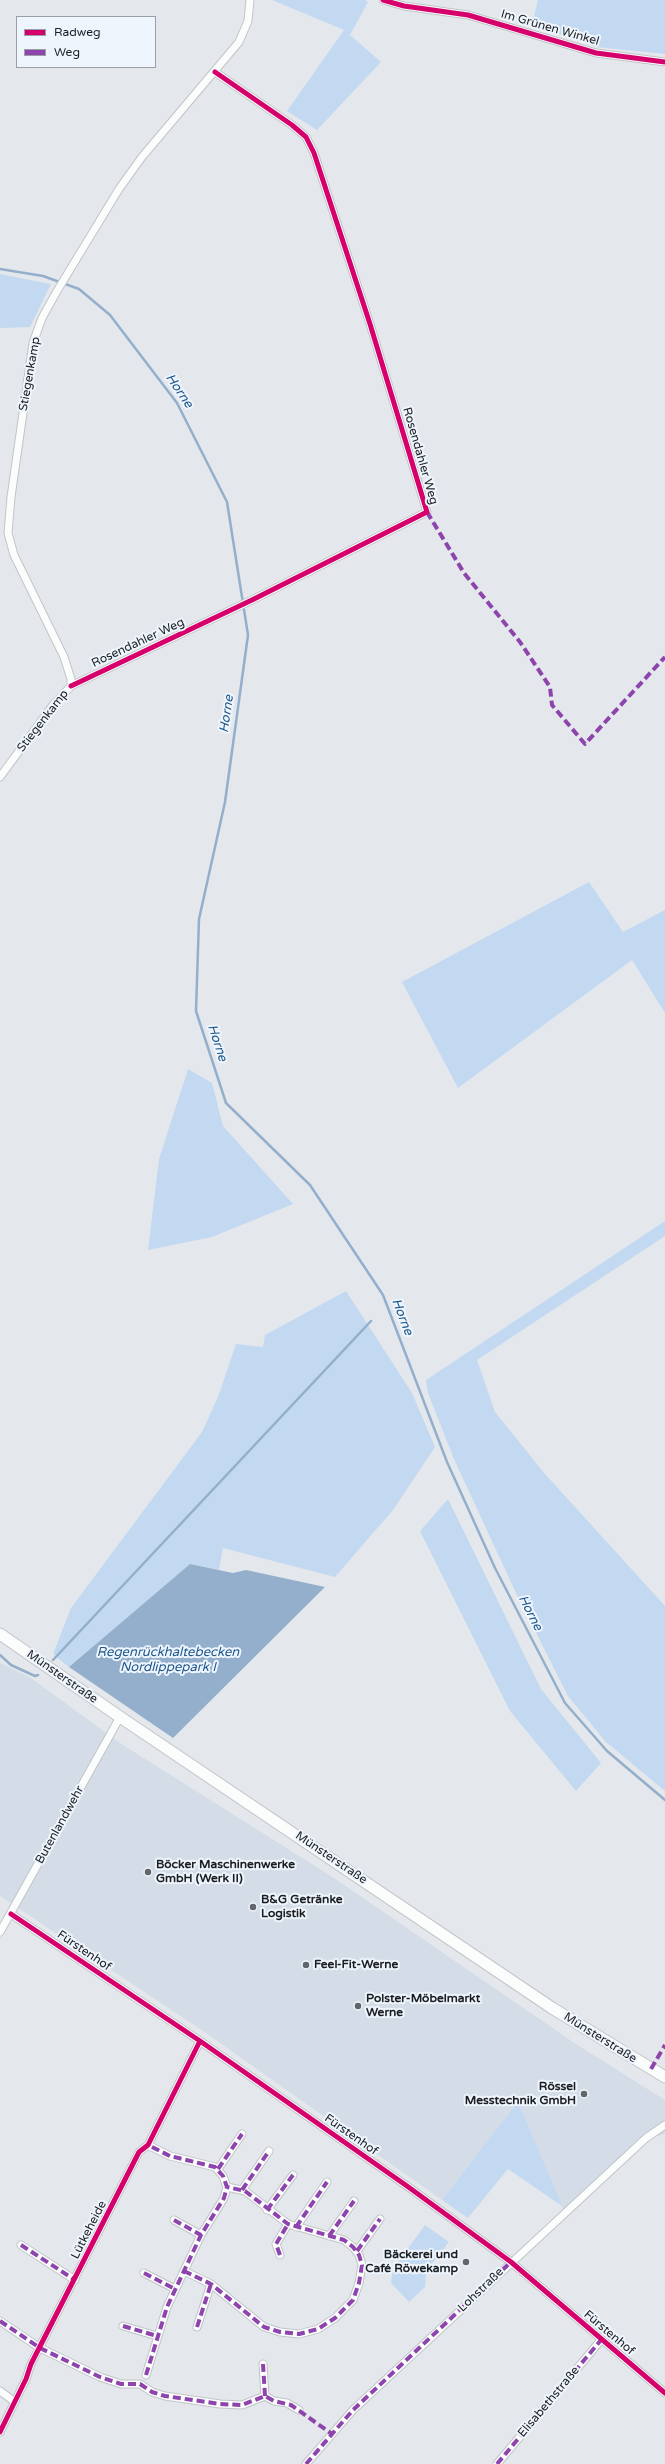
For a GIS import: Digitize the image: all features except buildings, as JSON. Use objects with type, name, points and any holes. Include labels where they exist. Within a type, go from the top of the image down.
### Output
[{"type":"main road","name":"Münsterstraße","points":[[0,1634],[120,1717],[552,2008],[665,2077]]},
{"type":"street","name":"Stiegenkamp","points":[[0,777],[53,705],[71,686],[71,678],[64,658],[14,555],[8,533],[11,497],[33,343],[42,318],[57,291],[142,156],[215,72],[238,42],[248,21],[250,0]]},
{"type":"street","name":"Im Grünen Winkel","points":[[383,0],[404,6],[468,15],[596,53],[665,62]]},
{"type":"street","name":"Rosendahler Weg","points":[[71,686],[252,600],[427,512],[370,324],[314,153],[306,137],[292,125],[215,72]]},
{"type":"street","name":"Butenlandwehr","points":[[0,1932],[120,1717]]},
{"type":"street","name":"Fürstenhof","points":[[11,1914],[200,2041],[407,2186],[511,2262],[665,2393]]},
{"type":"street","name":"Lütkeheide","points":[[0,2432],[40,2348],[139,2152],[148,2145],[200,2041]]},
{"type":"street","name":"Lohstraße","points":[[306,2464],[353,2410],[646,2138],[665,2125]]},
{"type":"street","points":[[218,2169],[242,2134]]},
{"type":"street","points":[[146,2375],[157,2336],[175,2289],[201,2235],[224,2198],[227,2187],[218,2169],[205,2163],[170,2156],[148,2145]]},
{"type":"street","points":[[242,2190],[269,2151]]},
{"type":"street","points":[[268,2210],[292,2175]]},
{"type":"street","points":[[296,2227],[327,2182]]},
{"type":"street","points":[[184,2271],[211,2284],[264,2327],[290,2334],[309,2332],[336,2318],[353,2300],[362,2266],[357,2251],[344,2240],[288,2224],[242,2190],[227,2187]]},
{"type":"street","points":[[329,2236],[354,2201]]},
{"type":"street","points":[[357,2251],[380,2219]]},
{"type":"street","points":[[174,2220],[201,2235]]},
{"type":"street","points":[[280,2255],[276,2244],[288,2224]]},
{"type":"street","name":"Lütkeheide","points":[[21,2245],[75,2280]]},
{"type":"street","points":[[144,2273],[175,2289]]},
{"type":"street","points":[[197,2327],[211,2284]]},
{"type":"street","points":[[0,2321],[40,2348],[100,2377],[121,2384],[140,2384],[152,2392],[195,2402],[242,2405],[265,2396]]},
{"type":"street","points":[[123,2326],[157,2336]]},
{"type":"street","name":"Elisabethstraße","points":[[497,2464],[601,2340]]},
{"type":"street","points":[[263,2364],[265,2396]]},
{"type":"street","points":[[0,2391],[15,2402]]},
{"type":"street","points":[[265,2396],[274,2401],[287,2402],[299,2410]]},
{"type":"shaded area","points":[[272,0],[365,0],[368,2],[350,35],[381,62],[317,130],[287,111],[344,30]]},
{"type":"shaded area","points":[[538,0],[665,0],[665,54],[596,47],[532,24]]},
{"type":"shaded area","points":[[0,274],[51,284],[30,327],[0,328]]},
{"type":"shaded area","points":[[589,882],[623,932],[665,910],[665,1013],[632,960],[458,1088],[402,982]]},
{"type":"shaded area","points":[[188,1069],[212,1083],[223,1126],[293,1204],[212,1237],[148,1250],[159,1159]]},
{"type":"shaded area","points":[[665,1221],[665,1236],[477,1360],[495,1412],[545,1474],[665,1606],[665,1791],[606,1742],[568,1696],[516,1593],[454,1459],[428,1393],[426,1380]]},
{"type":"shaded area","points":[[346,1291],[412,1393],[435,1447],[393,1510],[335,1577],[223,1548],[219,1570],[190,1564],[69,1667],[53,1654],[71,1608],[202,1432],[218,1397],[236,1344],[263,1347],[265,1335]]},
{"type":"shaded area","points":[[448,1499],[541,1689],[601,1763],[576,1791],[510,1711],[420,1531]]},
{"type":"shaded area","points":[[0,1663],[31,1678],[120,1743],[334,1878],[576,2044],[665,2100],[665,2134],[647,2139],[565,2215],[518,2103],[442,2200],[206,2033],[0,1896]]},
{"type":"shaded area","points":[[518,2102],[562,2206],[508,2169],[468,2218],[442,2200]]},
{"type":"shaded area","points":[[425,2225],[449,2242],[426,2271],[425,2287],[409,2302],[391,2283],[393,2269]]},
{"type":"water","name":"Regenrückhaltebecken Nordlippepark I","points":[[190,1564],[233,1573],[246,1570],[325,1587],[173,1738],[69,1667]]},
{"type":"waterway","name":"Horne","points":[[0,269],[43,276],[79,289],[110,315],[177,403],[227,502],[248,635],[225,802],[199,919],[196,1011],[226,1103],[310,1185],[383,1295],[447,1462],[495,1568],[565,1703],[607,1751],[665,1800]]},
{"type":"waterway","points":[[53,1660],[371,1321]]},
{"type":"waterway","points":[[0,1655],[11,1665],[35,1676],[38,1675]]},
{"type":"marked path","points":[[427,512],[464,573],[520,642],[550,687],[552,705],[585,744],[665,657]]},
{"type":"marked path","points":[[651,2069],[665,2045]]},
{"type":"marked path","points":[[218,2169],[242,2134]]},
{"type":"marked path","points":[[146,2375],[167,2307],[201,2235],[224,2198],[227,2187],[223,2176],[215,2167],[170,2156],[148,2145]]},
{"type":"marked path","points":[[242,2190],[269,2151]]},
{"type":"marked path","points":[[267,2210],[293,2175]]},
{"type":"marked path","points":[[296,2227],[327,2182]]},
{"type":"marked path","points":[[184,2271],[211,2284],[264,2327],[280,2332],[299,2334],[318,2329],[335,2318],[353,2300],[359,2283],[362,2265],[359,2255],[353,2247],[344,2240],[288,2224],[245,2191],[227,2187]]},
{"type":"marked path","points":[[329,2236],[354,2201]]},
{"type":"marked path","points":[[357,2251],[380,2219]]},
{"type":"marked path","points":[[174,2220],[201,2235]]},
{"type":"marked path","points":[[280,2255],[276,2244],[288,2224]]},
{"type":"marked path","points":[[21,2245],[75,2280]]},
{"type":"marked path","points":[[306,2464],[353,2410],[511,2262]]},
{"type":"marked path","points":[[144,2273],[175,2289]]},
{"type":"marked path","points":[[197,2327],[211,2284]]},
{"type":"marked path","points":[[0,2321],[40,2348],[100,2377],[121,2384],[140,2384],[152,2392],[165,2396],[220,2404],[242,2405],[265,2396],[274,2401],[291,2405],[332,2434]]},
{"type":"marked path","points":[[123,2326],[157,2336]]},
{"type":"marked path","points":[[497,2464],[601,2340]]},
{"type":"marked path","points":[[263,2364],[265,2396]]},
{"type":"cycle path","points":[[383,0],[404,6],[468,15],[596,53],[665,62]]},
{"type":"cycle path","points":[[71,686],[252,600],[427,512],[370,324],[314,153],[306,137],[292,125],[215,72]]},
{"type":"cycle path","points":[[11,1914],[200,2041],[407,2186],[511,2262],[665,2393]]},
{"type":"cycle path","points":[[0,2432],[26,2379],[31,2364],[139,2152],[148,2145],[200,2041]]},
{"type":"place","name":"Böcker Maschinenwerke GmbH (Werk II)","points":[[148,1872]]},
{"type":"place","name":"B&G Getränke Logistik","points":[[253,1907]]},
{"type":"place","name":"Feel-Fit-Werne","points":[[306,1965]]},
{"type":"place","name":"Polster-Möbelmarkt Werne","points":[[358,2006]]},
{"type":"place","name":"Rössel Messtechnik GmbH","points":[[584,2094]]},
{"type":"place","name":"Bäckerei und Café Röwekamp","points":[[466,2262]]}]
